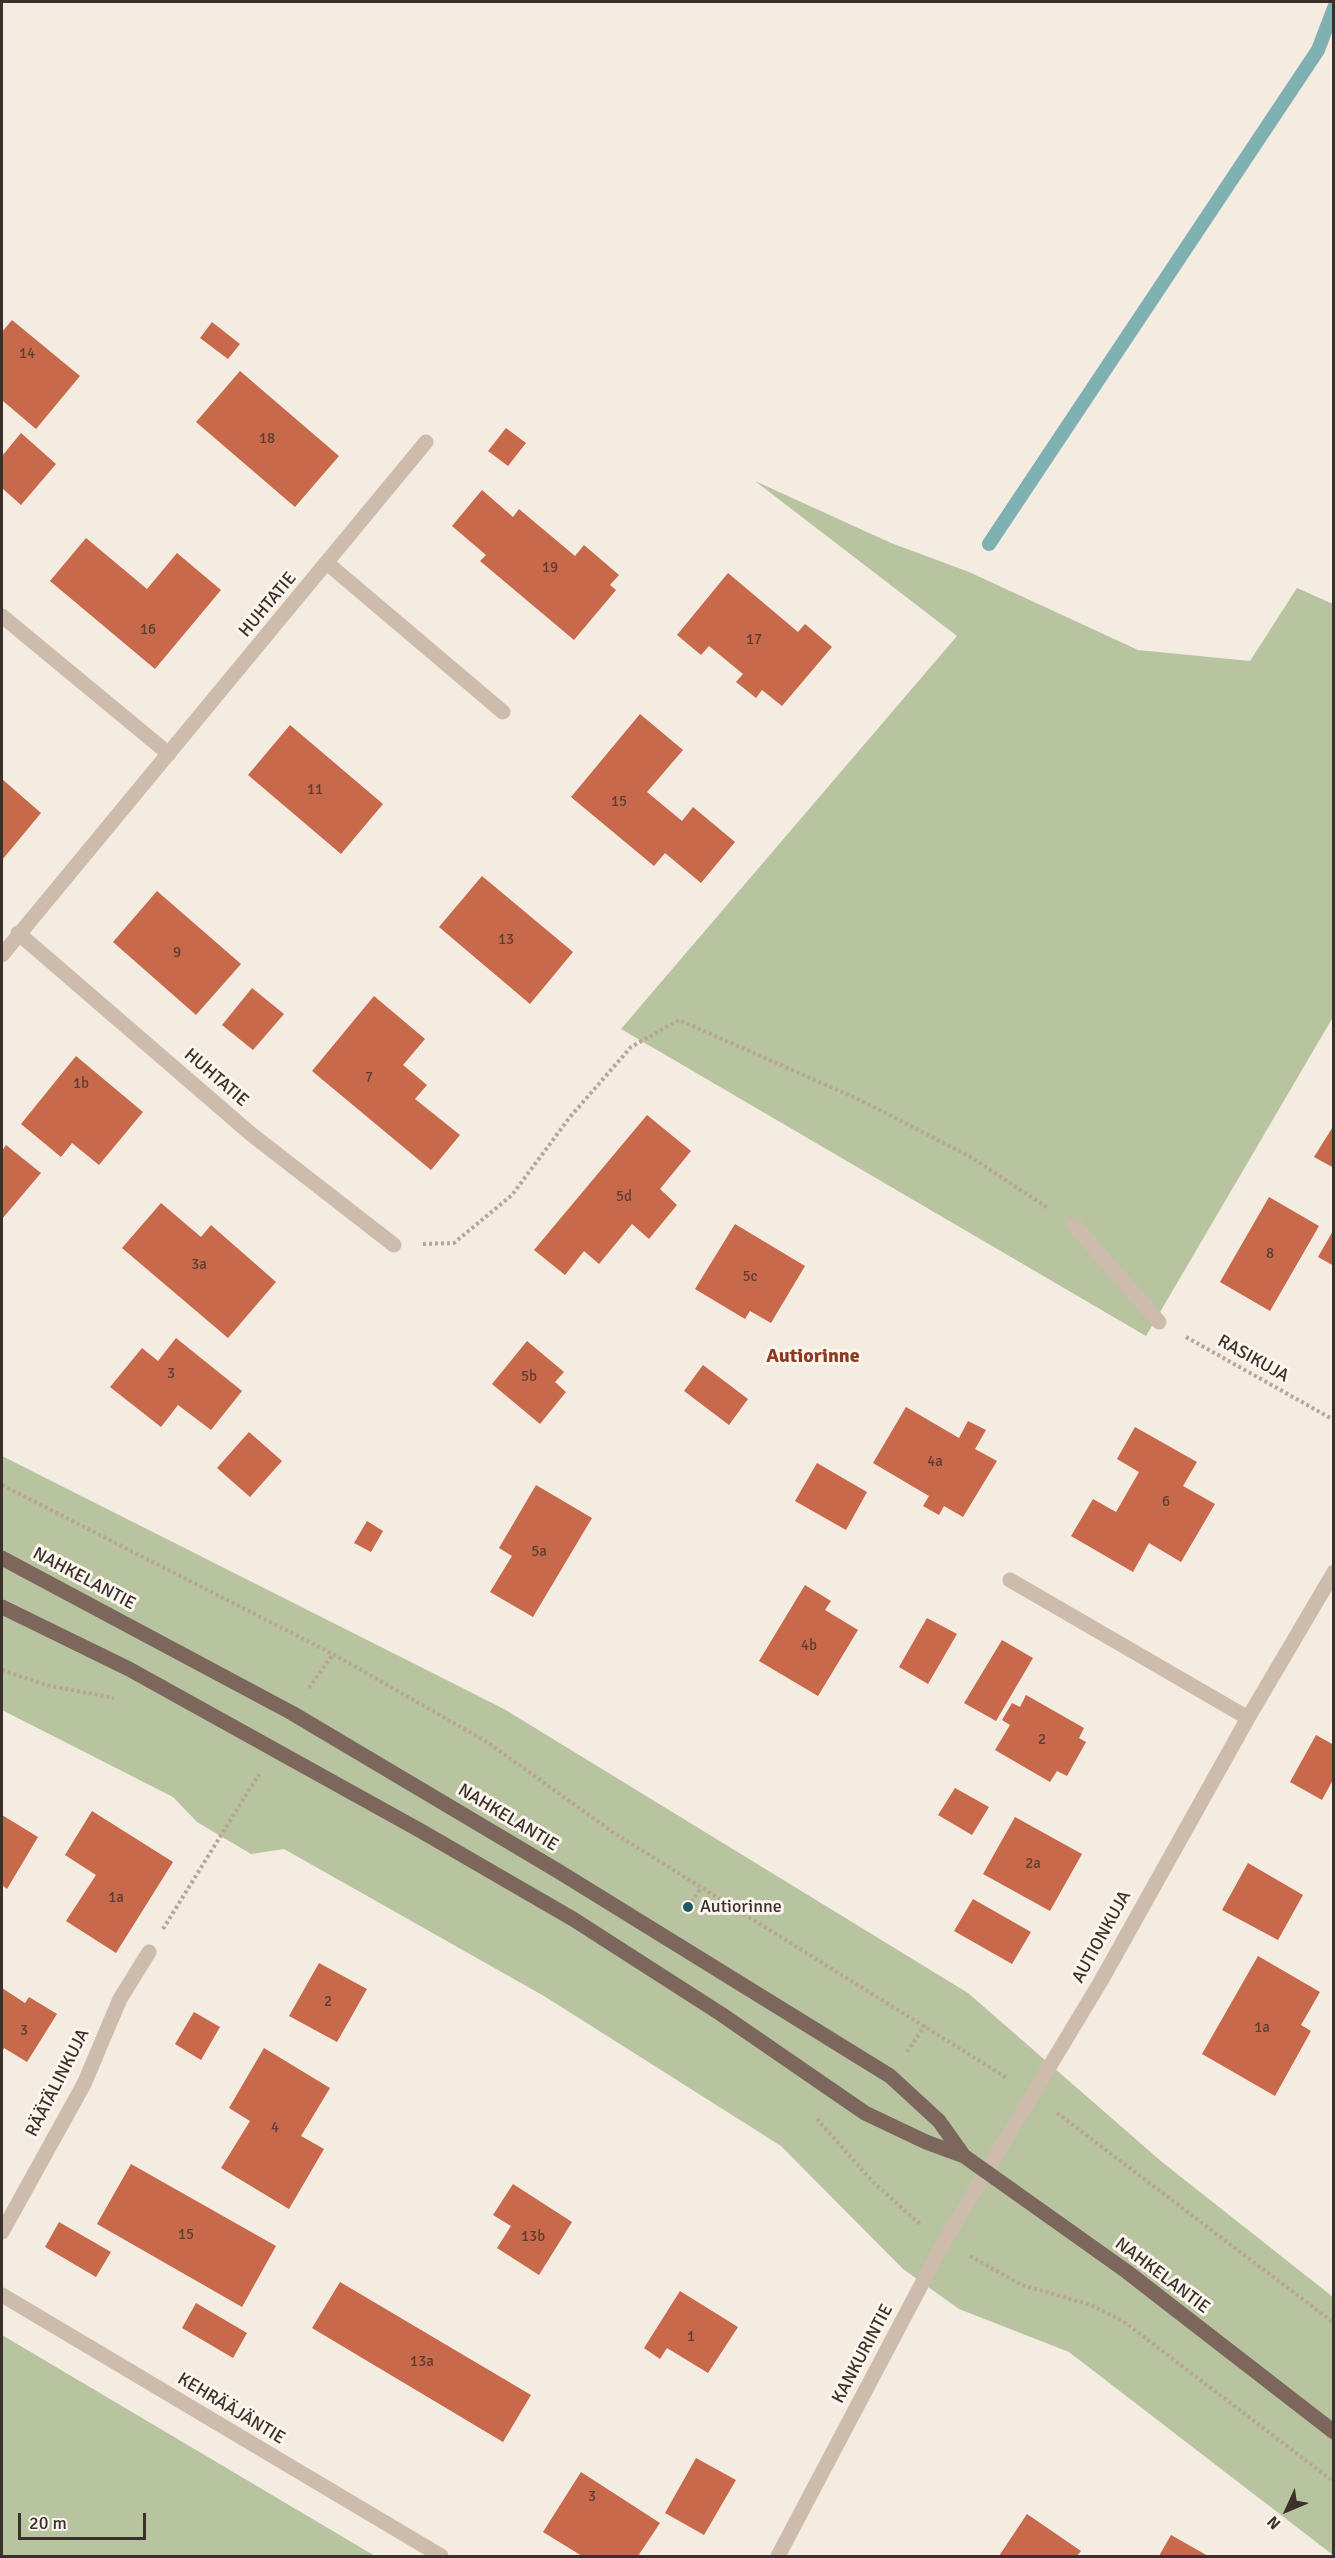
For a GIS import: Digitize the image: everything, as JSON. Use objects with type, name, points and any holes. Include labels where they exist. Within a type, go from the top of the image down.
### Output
[{"type":"main road","name":"NAHKELANTIE","points":[[2,1558],[292,1713],[558,1871],[890,2076],[939,2121],[964,2156]]},
{"type":"main road","name":"NAHKELANTIE","points":[[2,1607],[129,1669],[271,1750],[421,1831],[573,1919],[721,2014],[865,2113],[926,2142],[964,2156],[1126,2271],[1334,2432]]},
{"type":"street","name":"HUHTATIE","points":[[2,955],[426,442]]},
{"type":"street","points":[[327,563],[503,712]]},
{"type":"street","points":[[2,616],[169,754]]},
{"type":"street","name":"HUHTATIE","points":[[18,933],[251,1134],[394,1245]]},
{"type":"street","points":[[1074,1226],[1159,1322]]},
{"type":"street","name":"AUTIONKUJA","points":[[985,2172],[1101,1981],[1248,1718],[1334,1572]]},
{"type":"street","points":[[1010,1580],[1248,1718]]},
{"type":"street","name":"RÄÄTÄLINKUJA","points":[[2,2232],[84,2084],[120,1999],[149,1952]]},
{"type":"street","name":"KANKURINTIE","points":[[777,2556],[945,2240],[985,2172]]},
{"type":"street","name":"KEHRÄÄJÄNTIE","points":[[2,2295],[441,2556]]},
{"type":"path","points":[[394,1245],[454,1243],[512,1194],[570,1117],[631,1047],[679,1020],[860,1100],[969,1156],[1074,1226]]},
{"type":"path","name":"RASIKUJA","points":[[1159,1322],[1334,1420]]},
{"type":"path","points":[[2,1485],[333,1654],[487,1742],[614,1833],[925,2025],[1031,2094],[1334,2323]]},
{"type":"path","points":[[292,1713],[333,1654]]},
{"type":"path","points":[[2,1670],[46,1685],[96,1693],[125,1701]]},
{"type":"path","points":[[149,1952],[271,1750]]},
{"type":"path","points":[[248,1769],[268,1780]]},
{"type":"path","points":[[688,1907],[701,1888]]},
{"type":"path","points":[[815,2117],[873,2182],[913,2220],[1022,2285],[1091,2305],[1123,2321],[1334,2482]]},
{"type":"green space","points":[[755,481],[891,543],[969,572],[1138,650],[1250,661],[1297,588],[1333,604],[1333,1017],[1146,1336],[621,1029],[957,636]]},
{"type":"green space","points":[[2,1456],[504,1709],[968,1993],[1162,2162],[1333,2297],[1333,2555],[1069,2352],[959,2309],[903,2269],[781,2146],[544,1996],[284,1849],[251,1854],[197,1822],[173,1797],[2,1710]]},
{"type":"green space","points":[[2,2335],[375,2556],[2,2556]]},
{"type":"building","points":[[12,320],[80,376],[36,429],[3,401],[2,403],[2,332]]},
{"type":"building","points":[[212,322],[240,344],[228,359],[200,338]]},
{"type":"building","points":[[240,371],[339,456],[295,507],[196,422]]},
{"type":"building","points":[[506,428],[526,443],[508,466],[488,451]]},
{"type":"building","points":[[21,433],[56,464],[21,505],[2,488],[2,456]]},
{"type":"building","points":[[482,490],[513,517],[519,509],[575,556],[584,545],[619,575],[610,585],[616,590],[574,640],[480,561],[486,555],[452,526]]},
{"type":"building","points":[[86,538],[147,589],[177,553],[221,590],[155,669],[50,581]]},
{"type":"building","points":[[728,573],[798,632],[805,624],[832,647],[782,706],[762,690],[756,698],[736,682],[743,674],[709,646],[701,655],[677,635]]},
{"type":"building","points":[[640,714],[683,750],[647,792],[682,821],[693,807],[735,842],[701,883],[665,853],[654,866],[571,797]]},
{"type":"building","points":[[290,725],[383,804],[341,854],[248,775]]},
{"type":"building","points":[[2,779],[41,813],[2,860]]},
{"type":"building","points":[[482,876],[573,952],[530,1004],[439,927]]},
{"type":"building","points":[[157,891],[241,964],[196,1015],[113,942]]},
{"type":"building","points":[[252,988],[284,1014],[253,1050],[222,1025]]},
{"type":"building","points":[[374,996],[425,1039],[403,1065],[427,1085],[415,1099],[460,1135],[431,1170],[312,1071]]},
{"type":"building","points":[[76,1056],[143,1112],[99,1165],[72,1143],[61,1157],[21,1124]]},
{"type":"building","points":[[647,1115],[691,1151],[660,1189],[677,1205],[649,1239],[632,1224],[599,1264],[584,1251],[565,1275],[534,1250]]},
{"type":"building","points":[[1334,1125],[1334,1168],[1314,1157]]},
{"type":"building","points":[[6,1145],[41,1173],[2,1219],[2,1151]]},
{"type":"building","points":[[1269,1197],[1319,1226],[1270,1311],[1220,1282]]},
{"type":"building","points":[[161,1203],[201,1237],[211,1225],[276,1282],[228,1338],[122,1248]]},
{"type":"building","points":[[735,1224],[805,1266],[771,1323],[750,1311],[745,1319],[695,1289]]},
{"type":"building","points":[[1334,1229],[1334,1266],[1318,1257]]},
{"type":"building","points":[[176,1338],[242,1391],[211,1430],[178,1405],[161,1427],[110,1387],[142,1348],[158,1361]]},
{"type":"building","points":[[527,1341],[564,1372],[555,1382],[566,1392],[540,1424],[492,1384]]},
{"type":"building","points":[[703,1365],[748,1399],[729,1425],[684,1391]]},
{"type":"building","points":[[906,1407],[959,1438],[968,1421],[986,1430],[975,1449],[997,1461],[963,1517],[944,1506],[939,1515],[923,1506],[929,1496],[873,1463]]},
{"type":"building","points":[[1135,1427],[1197,1462],[1183,1486],[1215,1504],[1181,1562],[1149,1543],[1133,1572],[1071,1536],[1093,1499],[1116,1512],[1139,1472],[1117,1459]]},
{"type":"building","points":[[249,1432],[282,1461],[250,1497],[217,1468]]},
{"type":"building","points":[[817,1463],[867,1492],[846,1530],[795,1501]]},
{"type":"building","points":[[536,1485],[592,1518],[533,1617],[490,1592],[512,1556],[499,1548]]},
{"type":"building","points":[[367,1521],[383,1531],[371,1552],[354,1543]]},
{"type":"building","points":[[805,1585],[831,1601],[825,1610],[858,1630],[818,1696],[759,1661]]},
{"type":"building","points":[[927,1618],[957,1634],[928,1684],[899,1667]]},
{"type":"building","points":[[1002,1640],[1033,1658],[996,1721],[964,1703]]},
{"type":"building","points":[[1026,1695],[1084,1728],[1079,1738],[1086,1742],[1067,1776],[1057,1771],[1050,1782],[995,1750],[1010,1725],[1002,1720],[1012,1703],[1020,1707]]},
{"type":"building","points":[[1316,1735],[1334,1745],[1334,1778],[1322,1800],[1290,1782]]},
{"type":"building","points":[[955,1788],[989,1807],[972,1835],[938,1815]]},
{"type":"building","points":[[92,1811],[173,1862],[116,1953],[66,1921],[96,1875],[65,1855]]},
{"type":"building","points":[[2,1815],[38,1837],[7,1889],[2,1885]]},
{"type":"building","points":[[1015,1817],[1082,1854],[1050,1911],[983,1874]]},
{"type":"building","points":[[1248,1863],[1303,1895],[1278,1940],[1222,1910]]},
{"type":"building","points":[[973,1899],[1031,1932],[1012,1964],[954,1931]]},
{"type":"building","points":[[1258,1956],[1320,1992],[1301,2025],[1311,2031],[1275,2096],[1202,2054]]},
{"type":"building","points":[[319,1963],[367,1989],[337,2042],[289,2016]]},
{"type":"building","points":[[2,1988],[25,2003],[29,1997],[57,2014],[27,2062],[4,2048],[2,2052]]},
{"type":"building","points":[[194,2012],[220,2027],[201,2060],[175,2044]]},
{"type":"building","points":[[264,2048],[330,2088],[301,2136],[324,2149],[289,2209],[221,2168],[250,2121],[229,2108]]},
{"type":"building","points":[[131,2164],[276,2246],[242,2307],[97,2224]]},
{"type":"building","points":[[513,2184],[572,2222],[539,2275],[497,2248],[511,2226],[493,2215]]},
{"type":"building","points":[[59,2222],[111,2252],[96,2277],[45,2247]]},
{"type":"building","points":[[340,2282],[531,2395],[503,2442],[312,2328]]},
{"type":"building","points":[[680,2291],[738,2327],[708,2373],[667,2348],[660,2359],[644,2348]]},
{"type":"building","points":[[196,2303],[247,2333],[233,2358],[182,2328]]},
{"type":"building","points":[[696,2458],[736,2480],[704,2535],[665,2513]]},
{"type":"building","points":[[581,2472],[660,2523],[638,2556],[582,2556],[543,2532]]},
{"type":"building","points":[[1027,2514],[1081,2551],[1077,2556],[999,2556]]},
{"type":"building","points":[[1171,2535],[1208,2556],[1159,2556]]},
{"type":"waterway","points":[[989,544],[1318,50],[1334,8]]},
{"type":"place","name":"Autiorinne","points":[[688,1907]]},
{"type":"district","name":"Autiorinne","points":[[813,1357]]}]
